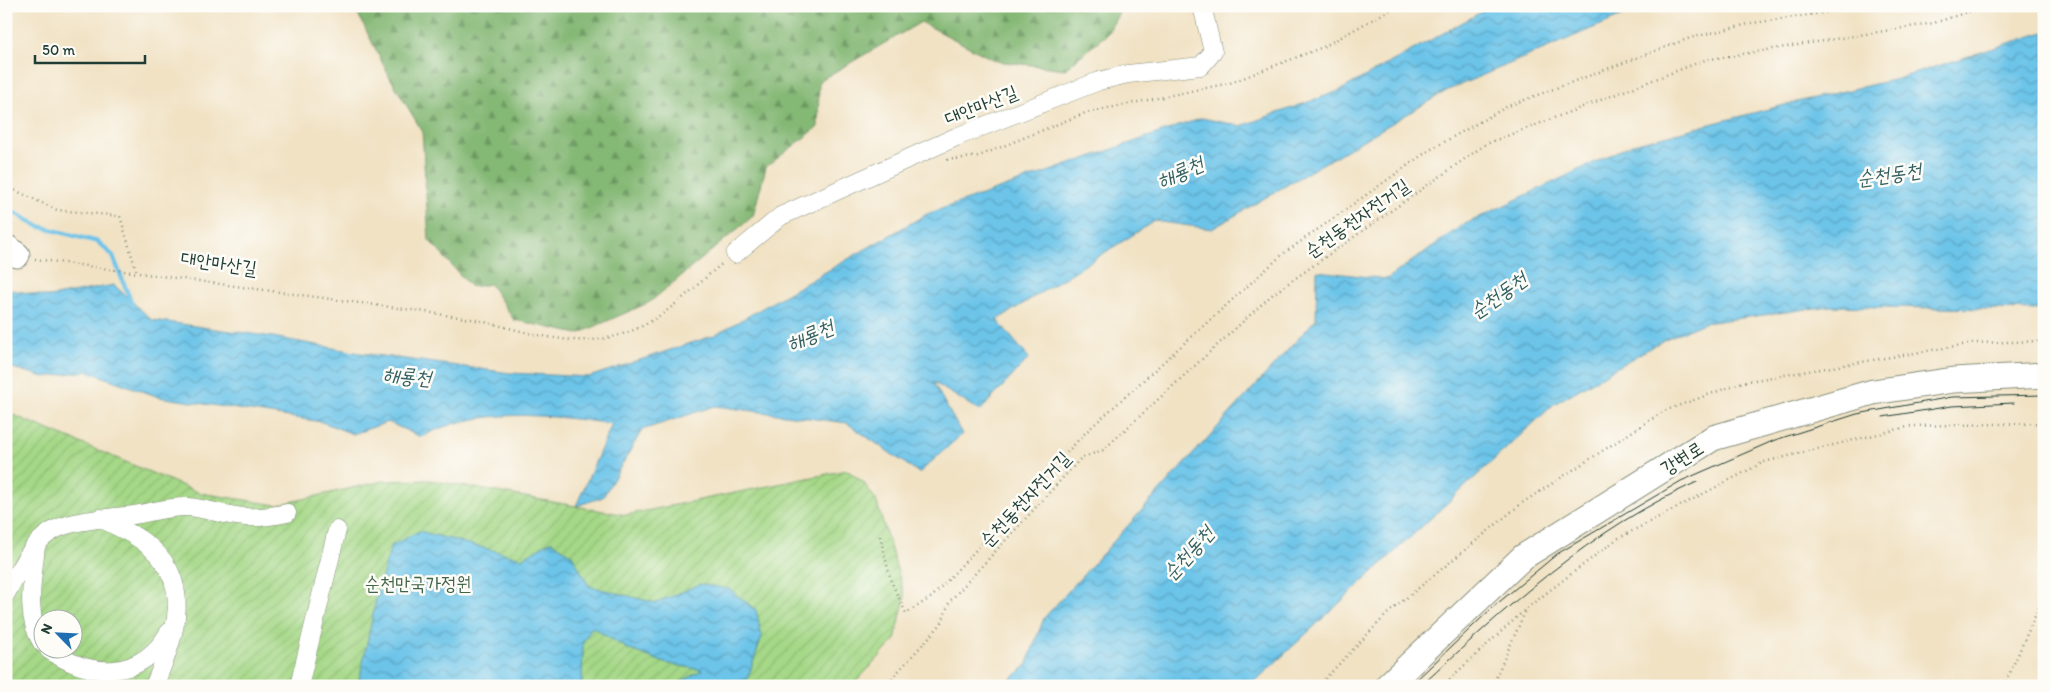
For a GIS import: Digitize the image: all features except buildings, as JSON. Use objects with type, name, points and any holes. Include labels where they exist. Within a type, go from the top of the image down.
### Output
[{"type":"street","name":"대안마산길","points":[[735,254],[781,216],[956,137],[1099,81],[1128,74],[1200,66],[1213,52],[1202,6]]},
{"type":"street","name":"강변로","points":[[1388,686],[1523,557],[1713,438],[1873,392],[1954,380],[2044,376]]},
{"type":"street","points":[[6,594],[36,543],[45,534],[64,525],[99,518],[186,507],[245,517],[287,513]]},
{"type":"street","points":[[99,518],[134,536],[152,548],[174,580],[178,593],[177,610],[169,652],[154,686]]},
{"type":"street","points":[[299,686],[337,530]]},
{"type":"street","points":[[32,610],[31,602],[36,543]]},
{"type":"street","points":[[67,660],[89,668],[118,670],[130,668],[152,655],[161,646],[172,627],[177,610]]},
{"type":"path","points":[[946,160],[956,157],[979,156],[1085,113],[1230,83],[1322,47],[1396,6]]},
{"type":"path","points":[[880,536],[892,581],[906,613],[932,597],[1086,432],[1283,254],[1428,151],[1508,106],[1690,38],[1753,23],[1872,6]]},
{"type":"path","name":"순천동천자전거길","points":[[885,686],[942,623],[949,602],[1081,458],[1103,450],[1273,294],[1486,144],[1705,60],[1934,23],[1986,6]]},
{"type":"path","points":[[6,186],[57,210],[120,216],[137,273]]},
{"type":"path","name":"대안마산길","points":[[12,251],[34,259],[476,320],[546,339],[601,339],[644,325],[661,315],[735,254]]},
{"type":"path","points":[[1442,686],[1528,607],[1617,539],[1764,462],[1912,426],[2044,423]]},
{"type":"path","points":[[2004,686],[2044,596]]},
{"type":"path","points":[[1492,686],[1528,607]]},
{"type":"green space","points":[[354,6],[1123,6],[1107,34],[1065,69],[996,61],[921,22],[819,81],[818,127],[766,167],[753,216],[650,302],[578,334],[514,320],[490,284],[471,287],[429,240],[422,131],[388,74]]},
{"type":"green space","name":"순천만국가정원","points":[[6,412],[200,493],[277,505],[383,481],[430,480],[626,515],[847,470],[863,482],[876,500],[905,596],[895,640],[852,686],[6,686]]},
{"type":"water","name":"해룡천","points":[[1492,6],[1645,6],[1448,90],[1212,229],[1155,221],[997,320],[1029,358],[980,411],[933,382],[962,434],[919,473],[847,423],[715,406],[642,430],[603,497],[576,506],[612,424],[540,416],[515,416],[490,417],[466,421],[443,427],[421,437],[388,422],[353,434],[322,422],[159,397],[87,371],[44,377],[6,366],[6,289],[50,297],[114,285],[152,320],[273,337],[360,353],[510,373],[589,377],[715,335],[927,214],[1202,118],[1241,126],[1339,91]]},
{"type":"water","name":"순천동천","points":[[2044,32],[2044,310],[1830,306],[1704,323],[1665,339],[1554,404],[1250,686],[1003,686],[1026,666],[1044,618],[1316,319],[1317,271],[1387,279],[1461,226],[1633,144],[1792,103],[1897,79]]},
{"type":"water","points":[[419,531],[522,558],[551,541],[572,555],[589,586],[656,603],[700,584],[729,589],[756,610],[762,636],[745,686],[674,686],[702,670],[665,663],[628,649],[592,627],[583,642],[582,686],[358,686],[378,590],[391,546]]},
{"type":"waterway","points":[[6,208],[38,226],[98,242],[113,256],[132,304]]},
{"type":"tram line","points":[[1410,686],[1492,608],[1557,554],[1681,481],[1775,440],[1857,414],[1952,397],[2044,395]]},
{"type":"tram line","points":[[1883,417],[1952,406],[2014,403]]},
{"type":"tram line","points":[[1421,686],[1551,572],[1621,523],[1658,501],[1697,482]]}]
